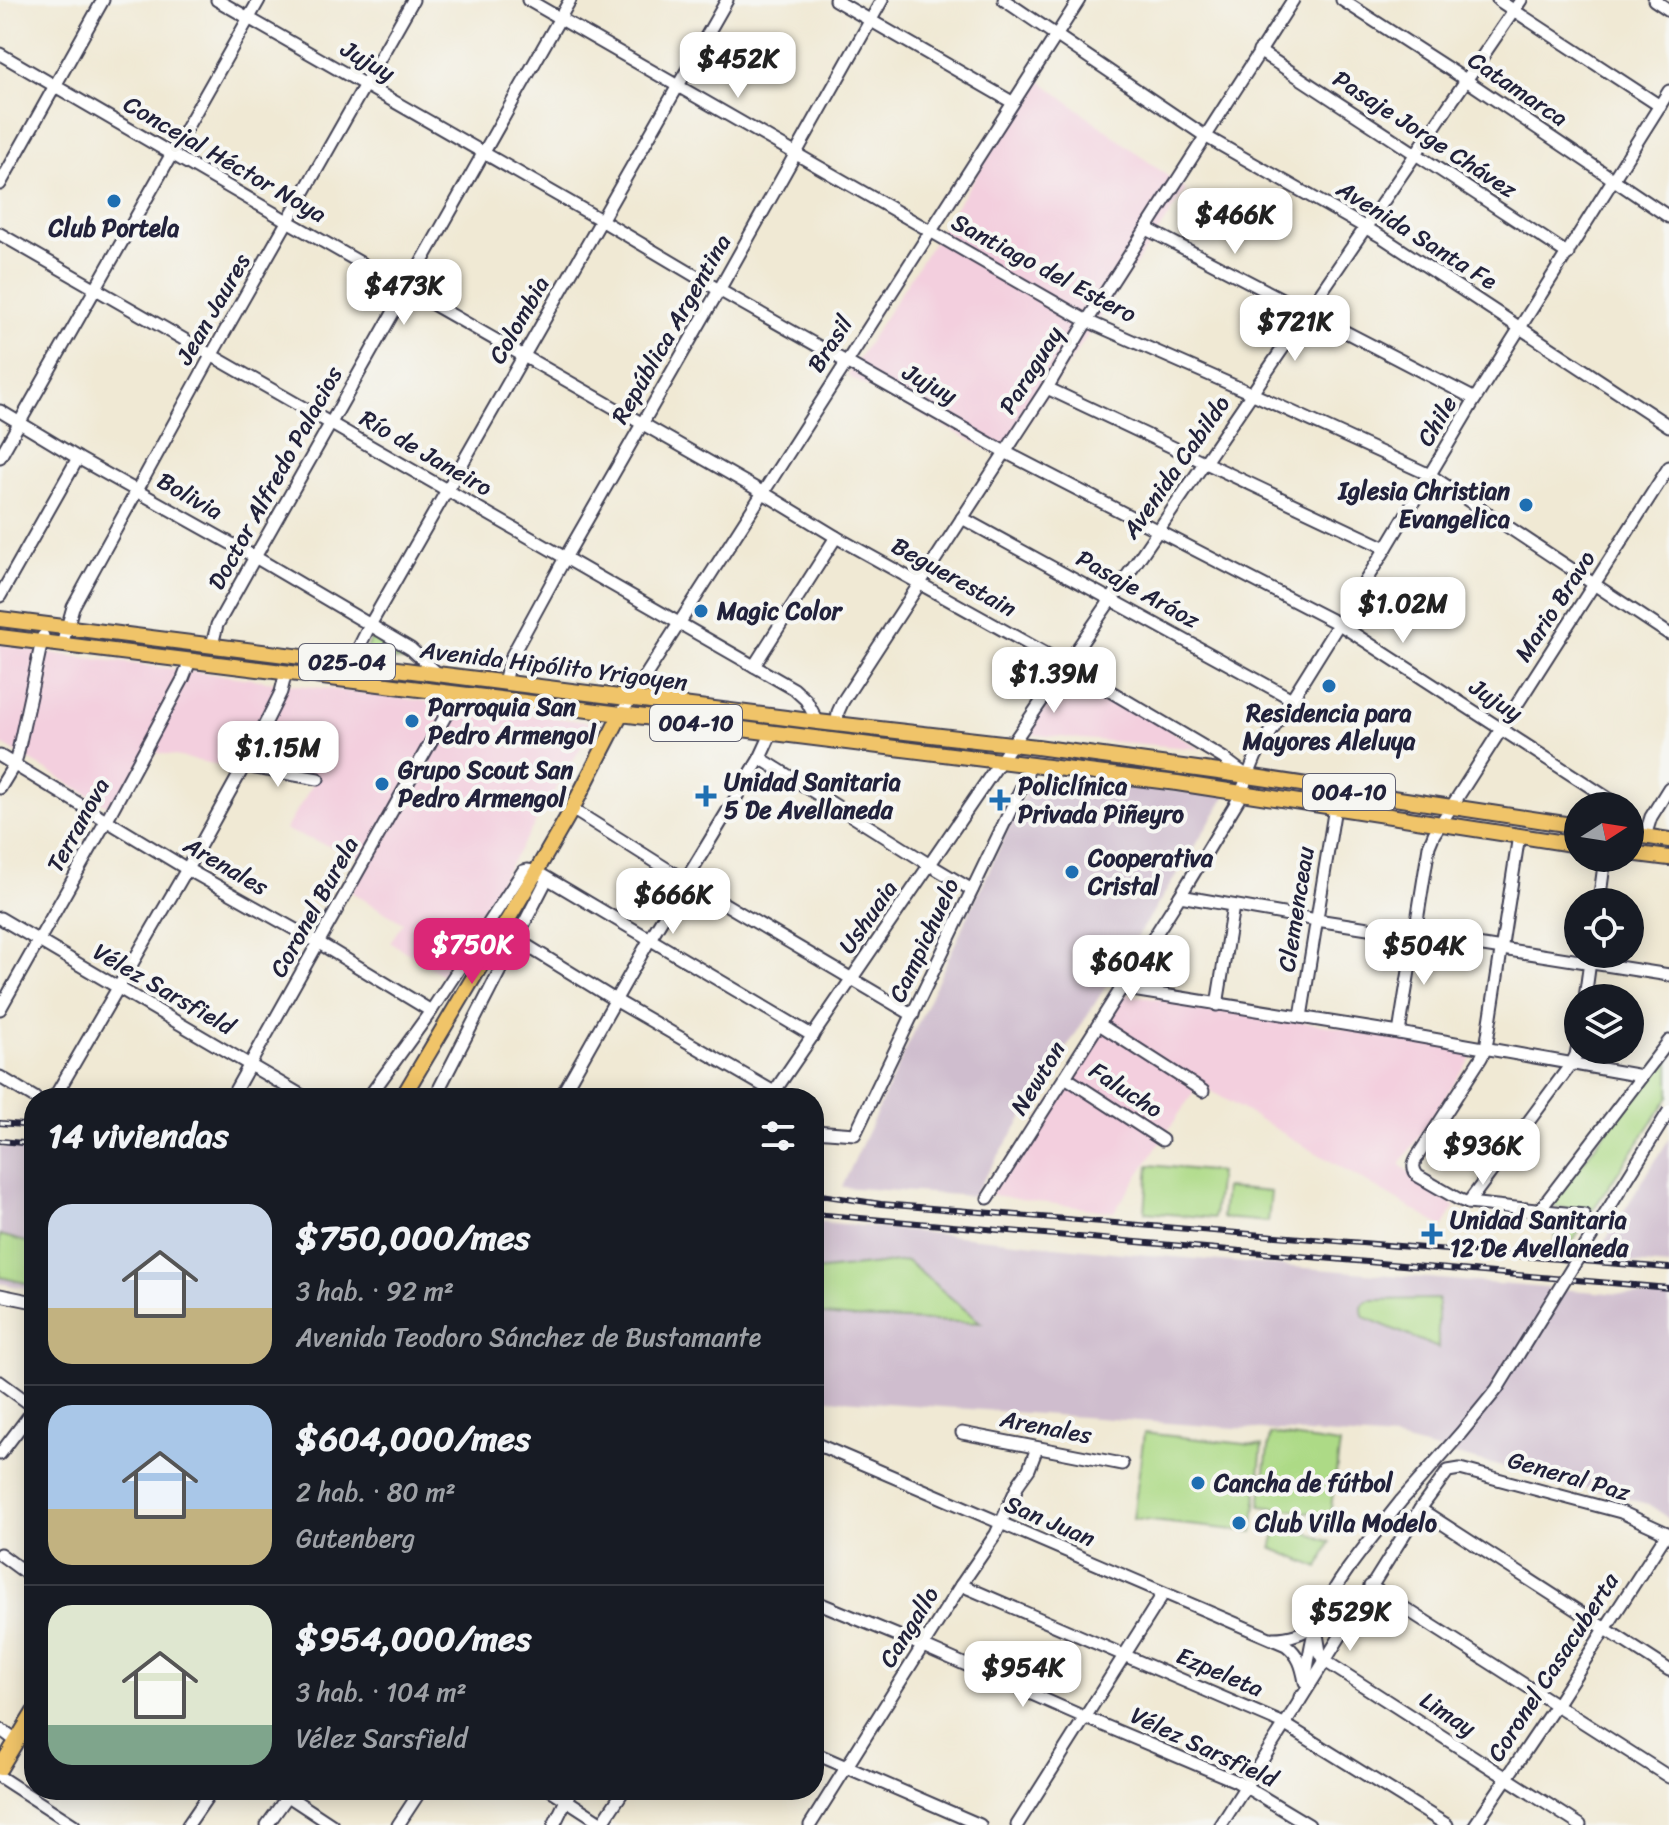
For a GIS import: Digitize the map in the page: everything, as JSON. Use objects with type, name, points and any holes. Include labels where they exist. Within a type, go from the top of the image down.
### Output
[{"type":"main road","name":"Avenida Hipólito Yrigoyen","points":[[0,619],[1012,745],[1248,776],[1564,824]]},
{"type":"main road","name":"Avenida Hipólito Yrigoyen","points":[[0,637],[1030,764],[1564,843]]},
{"type":"main road","points":[[408,1088],[529,884],[541,875],[621,714]]},
{"type":"main road","points":[[1644,836],[1669,840]]},
{"type":"main road","points":[[1644,855],[1669,858]]},
{"type":"main road","points":[[0,1768],[24,1728]]},
{"type":"street","points":[[0,184],[103,0]]},
{"type":"street","name":"Jujuy","points":[[217,0],[1005,452],[1339,624],[1598,792]]},
{"type":"street","points":[[0,457],[259,0]]},
{"type":"street","name":"Jean Jaures","points":[[62,645],[73,607],[413,0]]},
{"type":"street","name":"Santiago del Estero","points":[[528,0],[1087,321],[1430,475],[1669,634]]},
{"type":"street","name":"Doctor Alfredo Palacios","points":[[212,645],[217,625],[570,0]]},
{"type":"street","name":"Colombia","points":[[355,663],[370,625],[727,0]]},
{"type":"street","points":[[835,0],[1012,102]]},
{"type":"street","name":"República Argentina","points":[[504,682],[510,659],[565,558],[882,0]]},
{"type":"street","name":"Avenida Santa Fe","points":[[1004,0],[1205,136],[1366,228],[1669,426]]},
{"type":"street","name":"Brasil","points":[[621,714],[1079,0]]},
{"type":"street","name":"Paraguay","points":[[837,723],[843,701],[1047,388],[1293,0]]},
{"type":"street","name":"Catamarca","points":[[1342,0],[1669,217]]},
{"type":"street","points":[[1498,0],[1518,5],[1660,106]]},
{"type":"street","points":[[1654,0],[1669,10]]},
{"type":"street","name":"Avenida Cabildo","points":[[1002,761],[1518,5]]},
{"type":"street","name":"Pasaje Jorge Chávez","points":[[1259,51],[1568,254]]},
{"type":"street","name":"Concejal Héctor Noya","points":[[0,54],[762,492]]},
{"type":"street","name":"Chile","points":[[1248,776],[1256,756],[1475,399],[1669,91]]},
{"type":"street","points":[[1147,229],[1475,399]]},
{"type":"street","name":"Río de Janeiro","points":[[0,234],[794,689],[806,700],[818,722]]},
{"type":"street","points":[[1047,388],[1386,548]]},
{"type":"street","name":"Bolivia","points":[[0,411],[411,649],[437,673]]},
{"type":"street","points":[[0,596],[78,458]]},
{"type":"street","name":"Mario Bravo","points":[[1450,807],[1669,467]]},
{"type":"street","name":"Beguerestain","points":[[762,492],[836,537],[1066,665],[1248,776]]},
{"type":"street","name":"Pasaje Aráoz","points":[[962,518],[1292,699]]},
{"type":"street","points":[[754,666],[836,537]]},
{"type":"street","points":[[0,788],[14,765],[45,624]]},
{"type":"street","name":"Terranova","points":[[0,1009],[106,821],[190,661]]},
{"type":"street","points":[[60,1088],[244,766],[281,692],[286,672]]},
{"type":"street","name":"Coronel Burela","points":[[237,1088],[447,713],[452,693]]},
{"type":"street","points":[[566,1088],[650,939],[760,758],[772,732]]},
{"type":"street","name":"Arenales","points":[[0,756],[431,1011]]},
{"type":"street","points":[[760,758],[972,890]]},
{"type":"street","name":"Ushuaia","points":[[777,1088],[1002,761]]},
{"type":"street","name":"Campichuelo","points":[[824,1132],[855,1134],[1030,764]]},
{"type":"street","points":[[244,766],[318,779]]},
{"type":"street","name":"Newton","points":[[988,1198],[1180,896],[1238,800],[1248,776]]},
{"type":"street","points":[[1644,827],[1669,788]]},
{"type":"street","name":"Clemenceau","points":[[1301,1017],[1335,807]]},
{"type":"street","points":[[1399,1033],[1429,846],[1450,807]]},
{"type":"street","points":[[572,809],[686,881],[913,1015]]},
{"type":"street","points":[[1519,835],[1486,1048],[1413,1165],[1414,1171],[1468,1203],[1584,1215]]},
{"type":"street","points":[[375,1088],[431,1011],[523,871],[527,870],[541,875],[813,1036]]},
{"type":"street","points":[[440,1088],[516,939],[541,875]]},
{"type":"street","points":[[1180,896],[1317,920],[1564,955]]},
{"type":"street","points":[[1217,1005],[1233,906]]},
{"type":"street","name":"Vélez Sarsfield","points":[[0,918],[289,1088]]},
{"type":"street","points":[[516,939],[760,1088]]},
{"type":"street","points":[[1637,968],[1669,975]]},
{"type":"street","points":[[1120,988],[1564,1062]]},
{"type":"street","points":[[1099,1024],[1203,1091]]},
{"type":"street","points":[[1539,1211],[1669,1041]]},
{"type":"street","points":[[1468,1203],[1571,1064]]},
{"type":"street","points":[[1577,1064],[1642,1076]]},
{"type":"street","points":[[0,1077],[24,1091]]},
{"type":"street","name":"Falucho","points":[[1065,1077],[1162,1140]]},
{"type":"street","points":[[1299,1702],[1317,1623],[1339,1584],[1401,1501],[1497,1389],[1669,1111]]},
{"type":"street","points":[[0,1295],[24,1300]]},
{"type":"street","points":[[0,1382],[24,1400]]},
{"type":"street","points":[[0,1454],[24,1422]]},
{"type":"street","name":"Arenales","points":[[962,1433],[1122,1464]]},
{"type":"street","name":"San Juan","points":[[824,1447],[1286,1645],[1302,1667],[1305,1682]]},
{"type":"street","name":"Cangallo","points":[[810,1825],[996,1534],[1037,1448]]},
{"type":"street","name":"General Paz","points":[[1420,1509],[1448,1471],[1454,1468],[1621,1512],[1668,1533]]},
{"type":"street","points":[[1221,1825],[1420,1509],[1669,1670]]},
{"type":"street","name":"Coronel Casacuberta","points":[[1475,1825],[1668,1533]]},
{"type":"street","points":[[0,1554],[24,1572]]},
{"type":"street","name":"Ezpeleta","points":[[961,1585],[1284,1724],[1447,1825]]},
{"type":"street","points":[[1370,1586],[1669,1777]]},
{"type":"street","points":[[1017,1825],[1163,1594]]},
{"type":"street","name":"Vélez Sarsfield","points":[[824,1605],[1245,1786],[1309,1825]]},
{"type":"street","points":[[1269,1638],[1292,1636],[1309,1630],[1317,1623]]},
{"type":"street","points":[[1317,1623],[1320,1652],[1325,1661]]},
{"type":"street","name":"Limay","points":[[1325,1661],[1580,1825]]},
{"type":"street","points":[[0,1729],[16,1741]]},
{"type":"street","points":[[824,1757],[980,1825]]},
{"type":"street","points":[[0,1777],[24,1793]]},
{"type":"street","points":[[35,1800],[74,1825]]},
{"type":"street","points":[[188,1825],[205,1800]]},
{"type":"street","points":[[267,1825],[281,1800]]},
{"type":"street","points":[[297,1800],[332,1825]]},
{"type":"street","points":[[398,1825],[414,1800]]},
{"type":"street","points":[[554,1825],[565,1800]]},
{"type":"street","points":[[575,1800],[603,1824],[618,1800]]},
{"type":"shaded area","points":[[1038,79],[1186,190],[1005,458],[847,376]]},
{"type":"shaded area","points":[[0,644],[41,652],[596,723],[443,975],[390,942],[403,923],[351,892],[370,861],[285,830],[313,784],[155,752],[117,811],[0,743]]},
{"type":"shaded area","points":[[1069,669],[1201,749],[1025,734]]},
{"type":"shaded area","points":[[1031,780],[1227,795],[973,1196],[842,1187]]},
{"type":"shaded area","points":[[1124,994],[1477,1049],[1400,1165],[1455,1207],[1443,1227],[1199,1084],[1114,1212],[989,1195]]},
{"type":"shaded area","points":[[1669,1139],[1669,1266],[1593,1260]]},
{"type":"shaded area","points":[[0,1147],[24,1148],[24,1288],[0,1283]]},
{"type":"shaded area","points":[[824,1222],[1113,1252],[1669,1298],[1669,1518],[1648,1504],[1394,1439],[824,1399]]},
{"type":"green space","points":[[374,636],[407,654],[404,661],[368,657],[366,650]]},
{"type":"green space","points":[[1669,1047],[1669,1097],[1592,1211],[1556,1207],[1555,1199]]},
{"type":"green space","points":[[1149,1165],[1219,1172],[1214,1218],[1145,1212]]},
{"type":"green space","points":[[1225,1188],[1271,1192],[1268,1222],[1222,1218]]},
{"type":"green space","points":[[1559,1216],[1584,1219],[1586,1222],[1565,1253],[1553,1252]]},
{"type":"green space","points":[[0,1235],[24,1241],[24,1283],[0,1277]]},
{"type":"green space","points":[[907,1261],[981,1323],[824,1315],[824,1270]]},
{"type":"green space","points":[[1438,1299],[1438,1348],[1364,1317],[1362,1311],[1364,1304],[1371,1300]]},
{"type":"green space","name":"Cancha de fútbol","points":[[1144,1433],[1262,1446],[1253,1532],[1133,1519]]},
{"type":"green space","points":[[1270,1434],[1340,1444],[1330,1515],[1260,1506]]},
{"type":"green space","points":[[1281,1522],[1330,1542],[1319,1568],[1271,1548]]},
{"type":"railway","points":[[0,1123],[24,1125]]},
{"type":"railway","points":[[0,1141],[24,1143]]},
{"type":"railway","points":[[824,1195],[881,1204],[1669,1268]]},
{"type":"railway","points":[[824,1215],[1669,1288]]},
{"type":"place","name":"Club Portela","points":[[114,201]]},
{"type":"place","name":"Iglesia Christian Evangelica","points":[[1526,505]]},
{"type":"place","name":"Magic Color","points":[[701,611]]},
{"type":"place","name":"Residencia para Mayores Aleluya","points":[[1329,686]]},
{"type":"place","name":"Parroquia San Pedro Armengol","points":[[412,721]]},
{"type":"place","name":"Grupo Scout San Pedro Armengol","points":[[382,784]]},
{"type":"place","name":"Unidad Sanitaria 5 De Avellaneda","points":[[706,796]]},
{"type":"place","name":"Policlínica Privada Piñeyro","points":[[1000,800]]},
{"type":"place","name":"Cooperativa Cristal","points":[[1072,872]]},
{"type":"place","name":"Unidad Sanitaria 12 De Avellaneda","points":[[1432,1234]]},
{"type":"place","name":"Cancha de fútbol","points":[[1198,1483]]},
{"type":"place","name":"Club Villa Modelo","points":[[1239,1523]]}]
